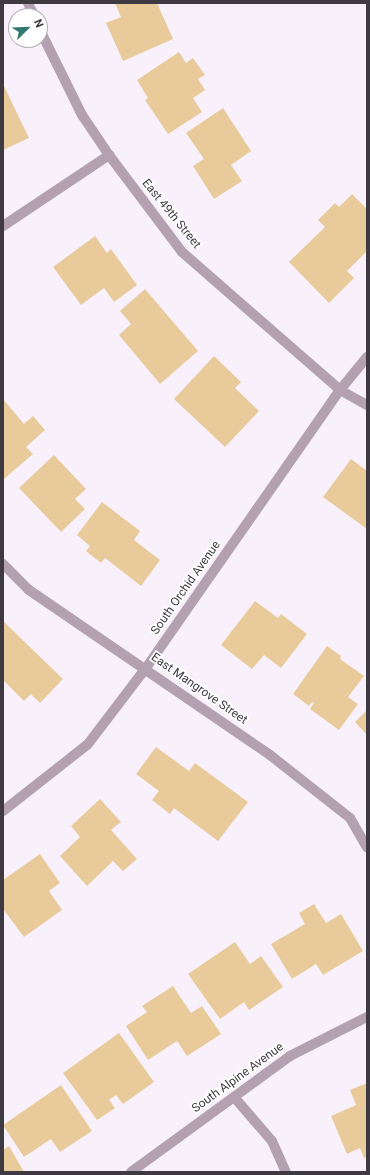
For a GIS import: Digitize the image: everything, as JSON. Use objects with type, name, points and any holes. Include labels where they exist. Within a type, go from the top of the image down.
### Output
[{"type":"street","name":"East 49th Street","points":[[48,46],[82,115],[109,155],[182,252],[340,390],[367,405]]},
{"type":"street","points":[[3,226],[109,155]]},
{"type":"street","name":"South Orchid Avenue","points":[[3,811],[88,744],[146,668],[340,390],[367,357]]},
{"type":"street","name":"East Mangrove Street","points":[[3,564],[29,590],[146,668],[270,754],[350,818],[367,848]]},
{"type":"street","name":"South Alpine Avenue","points":[[131,1172],[290,1056],[367,1017]]},
{"type":"street","points":[[234,1097],[272,1141],[286,1172]]},
{"type":"building","points":[[115,3],[157,3],[173,39],[123,61],[106,23],[121,17]]},
{"type":"building","points":[[179,52],[186,63],[193,58],[205,75],[198,79],[205,90],[193,98],[202,112],[168,134],[145,100],[148,98],[137,80]]},
{"type":"building","points":[[3,84],[29,138],[3,150]]},
{"type":"building","points":[[223,108],[251,151],[231,165],[242,181],[214,199],[193,166],[204,159],[186,133]]},
{"type":"building","points":[[352,194],[367,209],[367,251],[347,271],[354,278],[329,303],[289,262],[325,227],[318,220],[335,203],[339,207]]},
{"type":"building","points":[[95,236],[107,253],[111,249],[137,285],[114,302],[104,288],[81,305],[53,267]]},
{"type":"building","points":[[145,289],[198,351],[160,384],[119,335],[131,324],[120,311]]},
{"type":"building","points":[[214,356],[241,382],[235,388],[259,411],[225,447],[174,399]]},
{"type":"building","points":[[3,399],[24,424],[33,416],[45,430],[26,447],[33,454],[4,479]]},
{"type":"building","points":[[54,455],[86,489],[75,499],[85,509],[61,532],[19,488]]},
{"type":"building","points":[[351,459],[367,471],[367,529],[323,497]]},
{"type":"building","points":[[102,502],[140,531],[134,540],[160,560],[141,586],[105,558],[101,563],[86,551],[90,546],[77,535]]},
{"type":"building","points":[[255,601],[278,618],[281,614],[307,634],[281,668],[264,655],[252,669],[221,645]]},
{"type":"building","points":[[3,621],[63,679],[40,703],[31,694],[24,701],[3,680]]},
{"type":"building","points":[[327,646],[341,656],[340,659],[364,676],[348,697],[358,704],[339,730],[310,709],[314,703],[312,702],[309,706],[293,694]]},
{"type":"building","points":[[367,710],[367,735],[355,722]]},
{"type":"building","points":[[156,747],[189,771],[195,763],[248,802],[218,841],[174,808],[170,814],[152,800],[159,791],[136,774]]},
{"type":"building","points":[[100,799],[121,822],[111,830],[137,859],[123,871],[113,861],[87,886],[60,856],[80,837],[71,826]]},
{"type":"building","points":[[40,854],[60,883],[49,891],[62,910],[24,937],[3,909],[3,880]]},
{"type":"building","points":[[314,904],[326,923],[341,914],[363,951],[323,975],[316,964],[292,979],[271,944],[305,924],[299,913]]},
{"type":"building","points":[[235,942],[250,964],[261,956],[283,987],[249,1010],[244,1002],[220,1019],[188,974]]},
{"type":"building","points":[[173,986],[191,1013],[202,1006],[221,1034],[187,1056],[177,1041],[148,1060],[126,1026],[147,1012],[142,1006]]},
{"type":"building","points":[[119,1033],[154,1082],[123,1104],[116,1095],[109,1100],[115,1108],[97,1120],[63,1073]]},
{"type":"building","points":[[367,1083],[367,1157],[364,1158],[360,1148],[347,1154],[331,1116],[356,1105],[350,1090]]},
{"type":"building","points":[[61,1085],[92,1131],[60,1152],[51,1139],[24,1157],[3,1125]]},
{"type":"building","points":[[9,1146],[24,1172],[3,1172],[3,1150]]}]
